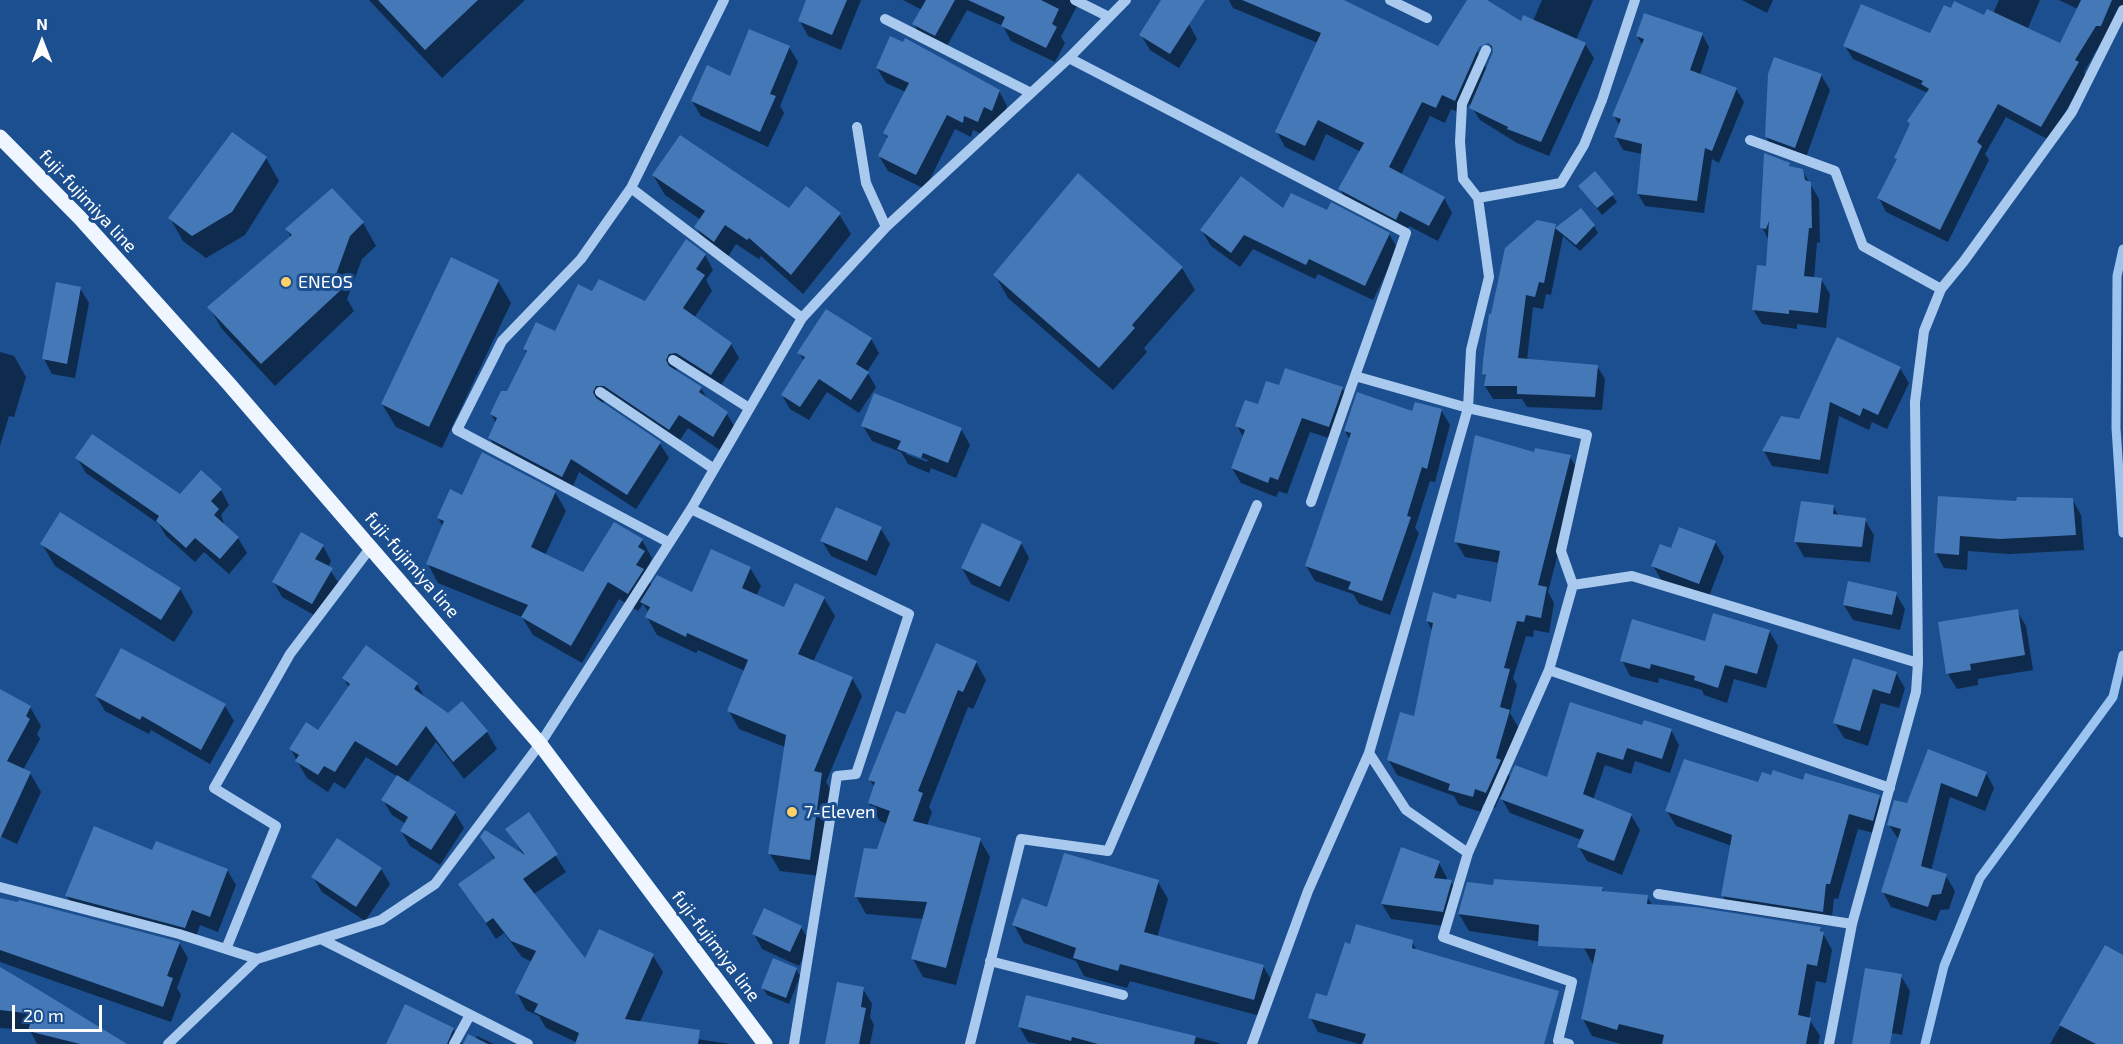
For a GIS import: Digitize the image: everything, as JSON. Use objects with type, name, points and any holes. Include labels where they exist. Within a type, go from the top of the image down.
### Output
[{"type":"main road","name":"fuji-fujimiya line","points":[[0,136],[87,227],[371,547],[540,744],[765,1044]]},
{"type":"street","points":[[668,542],[457,430],[502,341],[581,259],[631,188],[724,0]]},
{"type":"street","points":[[1074,0],[1109,17]]},
{"type":"street","points":[[168,1044],[258,959],[381,920],[435,884],[540,744],[691,509],[802,318],[886,227],[1070,58],[1126,0]]},
{"type":"street","points":[[1390,0],[1427,18]]},
{"type":"street","points":[[1478,198],[1561,183],[1584,145],[1602,100],[1635,0]]},
{"type":"street","points":[[1829,1044],[1852,924],[1916,692],[1918,663],[1915,402],[1924,331],[1941,289],[1964,261],[2072,112],[2123,10]]},
{"type":"street","points":[[885,19],[1031,93]]},
{"type":"street","points":[[1252,1044],[1308,891],[1370,753],[1468,408],[1471,350],[1489,276],[1478,198],[1463,179],[1460,142],[1462,104],[1486,50]]},
{"type":"street","points":[[1070,58],[1406,233],[1311,502]]},
{"type":"street","points":[[857,127],[866,183],[886,227]]},
{"type":"street","points":[[1750,140],[1835,171],[1863,246],[1941,289]]},
{"type":"street","points":[[631,188],[802,318]]},
{"type":"street","points":[[673,360],[749,408]]},
{"type":"street","points":[[1355,376],[1468,408],[1587,435],[1561,551],[1573,585],[1549,670],[1468,853],[1443,937],[1572,982],[1562,1043]]},
{"type":"street","points":[[600,392],[714,469]]},
{"type":"street","points":[[970,1044],[1021,839],[1108,851],[1257,505]]},
{"type":"street","points":[[691,509],[909,614],[856,774],[837,776],[794,1044]]},
{"type":"street","points":[[226,950],[276,826],[214,788],[290,654],[371,547]]},
{"type":"street","points":[[1573,585],[1632,576],[1918,663]]},
{"type":"street","points":[[1549,670],[1890,788]]},
{"type":"street","points":[[1370,753],[1406,810],[1468,853]]},
{"type":"street","points":[[0,887],[96,910],[258,959]]},
{"type":"street","points":[[1658,894],[1852,924]]},
{"type":"street","points":[[321,939],[528,1044]]},
{"type":"street","points":[[990,961],[1123,996]]},
{"type":"street","points":[[454,1044],[470,1014]]},
{"type":"building","points":[[378,0],[478,0],[425,50]]},
{"type":"building","points":[[806,0],[847,0],[832,35],[798,21]]},
{"type":"building","points":[[926,0],[955,0],[935,36],[912,24]]},
{"type":"building","points":[[968,0],[1041,0],[1059,9],[1052,24],[1057,27],[1046,48],[1001,26],[1005,17]]},
{"type":"building","points":[[1161,0],[1205,0],[1170,54],[1139,35]]},
{"type":"building","points":[[1242,0],[1344,0],[1438,46],[1467,0],[1487,0],[1521,21],[1523,15],[1586,43],[1541,142],[1507,129],[1508,127],[1469,108],[1493,52],[1492,46],[1488,43],[1479,47],[1455,101],[1442,95],[1436,108],[1422,102],[1389,167],[1445,197],[1429,226],[1400,211],[1396,220],[1338,189],[1364,143],[1318,120],[1305,146],[1275,132],[1321,33]]},
{"type":"building","points":[[2081,0],[2112,0],[2101,26],[2096,26],[2075,60],[2079,62],[2041,127],[1998,104],[1977,142],[1982,146],[1940,230],[1877,198],[1897,159],[1894,158],[1910,124],[1907,121],[1929,89],[1921,84],[1923,81],[1843,46],[1861,4],[1930,33],[1944,5],[1951,8],[1954,1],[1984,15],[1987,9],[2060,43]]},
{"type":"building","points":[[1644,13],[1703,33],[1690,70],[1737,88],[1712,151],[1705,148],[1697,201],[1637,194],[1642,144],[1614,137],[1621,119],[1612,116],[1644,39],[1636,36]]},
{"type":"building","points":[[749,29],[790,46],[770,94],[776,96],[760,132],[691,101],[707,65],[730,76]]},
{"type":"building","points":[[890,36],[903,42],[905,38],[1000,90],[992,111],[984,107],[978,122],[964,116],[963,123],[947,115],[916,175],[878,156],[888,136],[883,133],[909,83],[876,68]]},
{"type":"building","points":[[1774,57],[1822,74],[1795,148],[1765,137],[1768,74]]},
{"type":"building","points":[[232,132],[267,157],[232,212],[192,236],[168,218]]},
{"type":"building","points":[[680,135],[789,208],[806,186],[841,213],[791,275],[749,238],[747,240],[725,225],[714,242],[694,227],[705,211],[652,175]]},
{"type":"building","points":[[1764,153],[1790,163],[1789,166],[1803,169],[1805,180],[1811,182],[1812,228],[1809,228],[1804,276],[1822,278],[1818,313],[1789,310],[1789,314],[1752,310],[1757,265],[1766,266],[1769,221],[1766,229],[1760,228]]},
{"type":"building","points":[[1595,171],[1614,194],[1597,208],[1578,186]]},
{"type":"building","points":[[1078,173],[1183,267],[1132,325],[1135,328],[1099,368],[993,275]]},
{"type":"building","points":[[1241,176],[1283,208],[1291,193],[1327,210],[1331,202],[1390,233],[1365,286],[1309,259],[1306,265],[1244,235],[1231,253],[1200,230]]},
{"type":"building","name":"ENEOS","points":[[332,188],[364,222],[350,236],[334,280],[343,288],[261,364],[207,307],[292,235],[285,229]]},
{"type":"building","points":[[1581,208],[1595,225],[1576,245],[1555,228]]},
{"type":"building","points":[[1537,220],[1556,224],[1544,283],[1539,282],[1535,297],[1526,295],[1518,358],[1598,365],[1595,397],[1517,394],[1517,386],[1484,386],[1486,375],[1482,374],[1489,314],[1491,314],[1505,248]]},
{"type":"building","points":[[686,239],[706,254],[696,269],[705,275],[683,308],[732,343],[711,375],[676,353],[669,354],[666,360],[669,366],[702,387],[699,392],[728,412],[713,437],[679,415],[669,430],[604,386],[596,386],[593,392],[596,398],[661,442],[627,495],[571,459],[562,477],[488,438],[497,418],[490,414],[501,391],[507,391],[527,351],[523,349],[536,322],[555,331],[578,284],[592,291],[599,279],[645,301]]},
{"type":"building","points":[[451,257],[499,280],[429,427],[381,404]]},
{"type":"building","points":[[56,282],[81,287],[67,364],[42,359]]},
{"type":"building","points":[[826,309],[872,338],[856,364],[869,372],[851,400],[819,379],[800,407],[781,395],[805,357],[797,353]]},
{"type":"building","points":[[1837,337],[1901,367],[1878,415],[1863,408],[1860,416],[1830,402],[1820,460],[1762,451],[1781,416],[1799,419]]},
{"type":"building","points":[[1285,368],[1343,387],[1329,427],[1302,418],[1278,480],[1270,477],[1268,483],[1231,468],[1245,430],[1235,426],[1245,400],[1258,404],[1266,381],[1279,385]]},
{"type":"building","points":[[1357,392],[1412,411],[1415,402],[1442,409],[1427,469],[1422,467],[1407,516],[1411,517],[1382,601],[1348,589],[1351,582],[1305,566],[1351,433],[1344,431]]},
{"type":"building","points":[[874,393],[962,428],[948,463],[923,453],[921,458],[897,449],[901,441],[861,426]]},
{"type":"building","points":[[92,434],[180,494],[201,470],[222,489],[211,501],[219,509],[214,515],[239,537],[220,559],[195,538],[186,548],[156,521],[159,516],[75,458]]},
{"type":"building","points":[[1475,435],[1534,452],[1535,448],[1571,455],[1538,585],[1547,587],[1541,618],[1526,615],[1524,622],[1517,621],[1504,668],[1510,669],[1500,707],[1510,710],[1496,758],[1501,760],[1486,793],[1475,789],[1473,797],[1448,790],[1450,784],[1387,760],[1400,712],[1414,716],[1433,623],[1426,621],[1433,592],[1456,599],[1457,594],[1491,602],[1500,551],[1454,542]]},
{"type":"building","points":[[482,452],[556,491],[531,547],[583,572],[614,522],[643,539],[638,547],[645,551],[636,565],[644,569],[628,594],[608,582],[571,646],[521,617],[528,605],[426,564],[444,521],[437,518],[450,489],[462,495]]},
{"type":"building","points":[[1938,496],[2016,501],[2017,497],[2073,498],[2076,535],[2000,539],[1960,536],[1959,555],[1934,553]]},
{"type":"building","points":[[1801,501],[1834,505],[1833,514],[1866,518],[1862,547],[1794,542]]},
{"type":"building","points":[[836,507],[882,527],[867,561],[820,541]]},
{"type":"building","points":[[60,512],[181,588],[161,620],[40,544]]},
{"type":"building","points":[[982,523],[1022,542],[1000,587],[961,568]]},
{"type":"building","points":[[1679,527],[1716,541],[1699,584],[1651,566],[1660,544],[1671,548]]},
{"type":"building","points":[[301,532],[324,545],[315,559],[333,568],[312,604],[272,582]]},
{"type":"building","points":[[711,549],[751,567],[742,588],[784,607],[795,583],[825,597],[798,654],[853,677],[814,771],[822,773],[810,860],[768,854],[786,735],[727,711],[748,660],[687,633],[686,637],[645,617],[650,607],[640,602],[657,575],[692,592]]},
{"type":"building","points":[[1848,581],[1897,592],[1892,615],[1843,605]]},
{"type":"building","points":[[2018,609],[2025,655],[1970,664],[1971,670],[1946,674],[1938,622]]},
{"type":"building","points":[[1713,613],[1770,630],[1757,674],[1725,665],[1718,688],[1694,680],[1695,676],[1651,664],[1650,669],[1620,661],[1632,619],[1705,641]]},
{"type":"building","points":[[936,643],[977,661],[963,692],[958,690],[918,791],[923,793],[913,821],[981,838],[946,968],[911,959],[927,902],[854,897],[864,848],[877,849],[890,811],[868,803],[875,782],[868,780],[896,711],[905,714]]},
{"type":"building","points":[[366,645],[418,683],[414,689],[448,713],[462,701],[488,731],[453,762],[426,726],[397,766],[355,741],[335,772],[324,766],[318,775],[295,761],[299,755],[289,749],[306,722],[318,730],[350,684],[342,678]]},
{"type":"building","points":[[121,648],[226,704],[201,750],[142,716],[140,720],[95,696]]},
{"type":"building","points":[[1853,658],[1897,672],[1890,694],[1873,689],[1860,731],[1833,723]]},
{"type":"building","points":[[0,689],[31,706],[26,716],[30,719],[7,761],[31,772],[0,839]]},
{"type":"building","points":[[1570,702],[1642,725],[1644,720],[1672,729],[1662,759],[1627,748],[1623,760],[1597,752],[1583,794],[1632,814],[1614,861],[1577,847],[1584,830],[1500,799],[1515,765],[1547,777]]},
{"type":"building","points":[[1928,749],[1987,772],[1977,797],[1941,783],[1921,866],[1947,874],[1941,894],[1932,895],[1928,907],[1881,892],[1901,829],[1887,825],[1894,800],[1907,803]]},
{"type":"building","points":[[1684,759],[1758,782],[1762,772],[1771,775],[1773,770],[1803,780],[1805,773],[1880,795],[1873,821],[1849,814],[1830,884],[1826,884],[1823,912],[1721,896],[1732,835],[1665,811]]},
{"type":"building","points":[[397,775],[456,812],[431,850],[400,831],[408,817],[381,800]]},
{"type":"building","points":[[529,812],[558,854],[523,879],[585,958],[599,929],[654,954],[625,1019],[700,1030],[698,1044],[575,1044],[579,1033],[534,1012],[538,1004],[515,993],[536,951],[511,941],[493,918],[486,923],[458,884],[495,858],[480,837],[485,830],[525,855],[505,829]]},
{"type":"building","points":[[94,826],[152,850],[156,841],[228,869],[210,917],[192,910],[185,928],[65,896]]},
{"type":"building","points":[[337,838],[382,868],[356,907],[311,877]]},
{"type":"building","points":[[1401,847],[1440,861],[1434,878],[1452,880],[1443,912],[1381,904]]},
{"type":"building","points":[[1064,853],[1159,880],[1144,932],[1264,965],[1254,1000],[1120,964],[1118,971],[1073,958],[1076,948],[1012,925],[1022,898],[1047,907]]},
{"type":"building","points":[[1494,879],[1603,887],[1602,891],[1648,895],[1647,904],[1695,907],[1821,927],[1820,931],[1824,932],[1817,966],[1807,964],[1798,1015],[1811,1018],[1806,1044],[1662,1044],[1664,1035],[1619,1024],[1617,1030],[1581,1019],[1596,949],[1538,946],[1539,925],[1458,914],[1467,882],[1493,885]]},
{"type":"building","points":[[0,898],[18,902],[19,900],[180,942],[167,976],[173,978],[163,1007],[0,950]]},
{"type":"building","points":[[764,908],[802,926],[790,952],[752,934]]},
{"type":"building","points":[[1356,924],[1413,940],[1412,948],[1559,991],[1544,1044],[1362,1044],[1366,1034],[1308,1018],[1316,993],[1327,996],[1345,942],[1350,944]]},
{"type":"building","points":[[2105,945],[2123,955],[2123,1044],[2096,1044],[2059,1025]]},
{"type":"building","points":[[773,958],[797,968],[786,998],[761,988]]},
{"type":"building","points":[[0,967],[127,1044],[80,1044],[28,1031],[33,1014],[0,1010]]},
{"type":"building","points":[[1865,968],[1902,974],[1890,1044],[1852,1044]]},
{"type":"building","points":[[837,982],[864,987],[861,1007],[866,1008],[859,1044],[825,1044]]},
{"type":"building","points":[[1026,995],[1196,1036],[1194,1044],[1098,1044],[1072,1037],[1071,1041],[1018,1027]]},
{"type":"building","points":[[405,1004],[454,1028],[447,1044],[386,1044]]},
{"type":"building","points":[[468,1034],[488,1044],[463,1044]]},
{"type":"waterway","points":[[2123,249],[2117,276],[2116,428],[2123,533]]},
{"type":"waterway","points":[[1925,1044],[1944,966],[1980,878],[2113,697],[2123,655]]},
{"type":"place","name":"ENEOS","points":[[286,282]]},
{"type":"place","name":"7-Eleven","points":[[792,812]]}]
